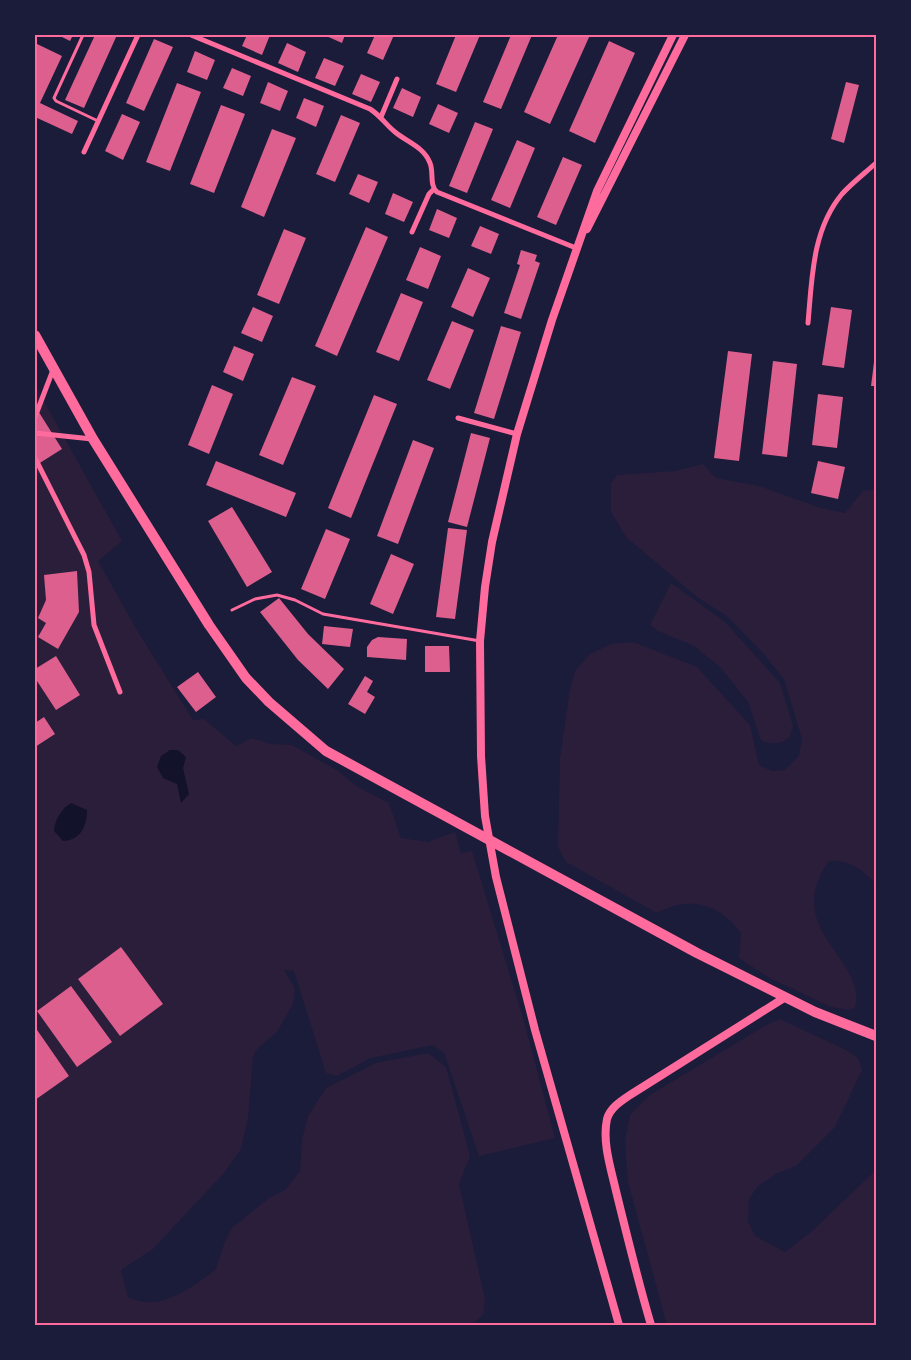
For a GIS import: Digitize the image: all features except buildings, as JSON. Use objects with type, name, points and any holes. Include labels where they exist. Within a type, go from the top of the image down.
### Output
[{"type":"highway","points":[[35,336],[93,439],[209,625],[246,678],[276,708],[326,751],[784,998],[850,1027],[876,1036]]},
{"type":"main road","points":[[619,1325],[535,1030],[496,877],[485,807],[480,698],[480,641],[485,587],[492,542],[518,434],[549,328],[597,191],[673,35]]},
{"type":"main road","points":[[576,248],[606,196],[685,35]]},
{"type":"main road","points":[[652,1325],[633,1264],[610,1166],[606,1136],[607,1118],[616,1105],[623,1100],[784,998]]},
{"type":"street","points":[[84,152],[138,35]]},
{"type":"street","points":[[191,35],[370,109],[381,116],[393,131],[421,149],[432,166],[434,189],[429,194],[412,232]]},
{"type":"street","points":[[381,116],[397,79]]},
{"type":"street","points":[[808,323],[814,256],[823,226],[842,194],[876,163]]},
{"type":"street","points":[[434,189],[576,248]]},
{"type":"street","points":[[35,417],[53,369]]},
{"type":"street","points":[[458,418],[518,434]]},
{"type":"street","points":[[35,433],[93,439]]},
{"type":"street","points":[[35,458],[84,555],[89,572],[94,625],[120,692]]},
{"type":"lane","points":[[83,35],[54,98],[56,101],[98,121]]},
{"type":"lane","points":[[232,610],[255,598],[277,596],[296,600],[324,614],[480,641]]},
{"type":"shaded area","points":[[35,385],[122,541],[98,561],[137,630],[193,720],[204,719],[236,746],[252,738],[271,744],[292,745],[338,771],[358,787],[389,803],[401,838],[428,842],[455,832],[461,853],[472,851],[524,1021],[555,1138],[479,1156],[444,1053],[433,1045],[371,1058],[337,1076],[326,1073],[294,971],[284,970],[295,989],[293,1004],[277,1032],[258,1048],[253,1057],[248,1118],[241,1149],[224,1173],[153,1249],[121,1270],[128,1297],[151,1302],[163,1300],[186,1290],[216,1269],[224,1244],[232,1228],[269,1198],[285,1190],[300,1171],[302,1139],[308,1116],[326,1088],[376,1063],[428,1053],[446,1067],[470,1156],[459,1184],[485,1299],[484,1313],[473,1325],[35,1325]]},
{"type":"shaded area","points":[[703,464],[716,478],[759,486],[821,508],[845,513],[863,491],[876,489],[876,884],[855,866],[843,862],[829,861],[817,885],[814,906],[819,925],[850,974],[856,990],[855,1007],[850,1010],[831,1007],[768,977],[739,958],[741,933],[724,915],[714,909],[703,905],[681,904],[657,913],[566,862],[558,847],[560,758],[570,689],[575,671],[590,654],[611,644],[633,642],[697,667],[750,725],[759,765],[772,771],[785,770],[799,756],[802,739],[784,679],[763,653],[728,617],[697,597],[626,537],[611,512],[611,483],[617,475],[675,471]]},
{"type":"shaded area","points":[[671,583],[725,622],[780,683],[793,726],[789,738],[775,744],[761,740],[748,702],[721,668],[694,646],[658,631],[650,625]]},
{"type":"shaded area","points":[[170,750],[178,750],[186,757],[183,768],[189,794],[181,803],[177,784],[163,778],[157,767],[161,756]]},
{"type":"shaded area","points":[[71,803],[87,810],[86,821],[79,835],[63,841],[54,831],[60,814]]},
{"type":"shaded area","points":[[780,1019],[846,1050],[858,1058],[862,1070],[835,1127],[797,1165],[776,1174],[758,1186],[749,1199],[748,1221],[755,1236],[785,1252],[811,1232],[876,1170],[876,1325],[667,1325],[628,1182],[625,1141],[630,1115],[650,1095],[768,1024]]}]
